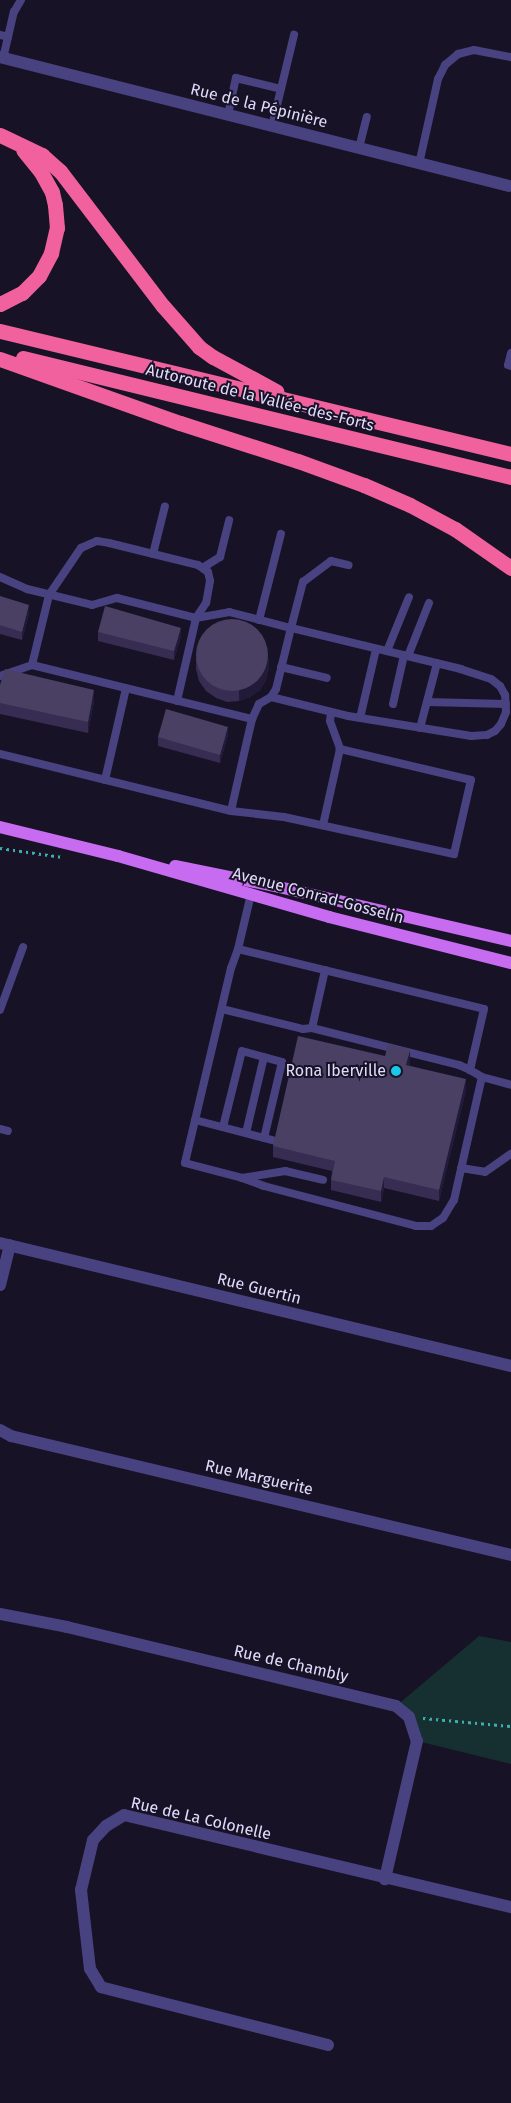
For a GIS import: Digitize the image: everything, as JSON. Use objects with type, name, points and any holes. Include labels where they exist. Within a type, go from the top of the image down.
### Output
[{"type":"highway","points":[[0,135],[42,156],[60,171],[163,306],[199,347],[213,357],[295,401]]},
{"type":"highway","points":[[0,304],[22,293],[39,276],[51,253],[57,228],[55,205],[47,182],[33,160],[15,142]]},
{"type":"highway","name":"Autoroute de la Vallée-des-Forts","points":[[0,331],[511,454]]},
{"type":"highway","name":"Autoroute de la Vallée-des-Forts","points":[[0,353],[511,477]]},
{"type":"highway","points":[[0,359],[170,420],[298,461],[372,489],[455,529],[511,568]]},
{"type":"main road","name":"Avenue Conrad-Gosselin","points":[[0,827],[118,856],[329,917],[511,963]]},
{"type":"main road","name":"Avenue Conrad-Gosselin","points":[[118,856],[224,874],[511,941]]},
{"type":"street","name":"Rue de la Pépinière","points":[[2,57],[510,187]]},
{"type":"street","points":[[0,1284],[5,1244]]},
{"type":"street","name":"Rue Guertin","points":[[5,1244],[511,1366]]},
{"type":"street","name":"Rue Marguerite","points":[[0,1430],[11,1436],[511,1555]]},
{"type":"street","name":"Rue de Chambly","points":[[0,1614],[76,1630],[396,1706],[409,1717]]},
{"type":"street","points":[[385,1879],[417,1741],[409,1717]]},
{"type":"street","name":"Rue de La Colonelle","points":[[328,2046],[101,1987],[90,1969],[81,1890],[93,1840],[106,1826],[124,1815],[511,1908]]},
{"type":"lane","points":[[2,57],[4,36],[21,0]]},
{"type":"lane","points":[[272,126],[294,35]]},
{"type":"lane","points":[[419,164],[438,79],[445,65],[458,54],[474,50],[511,57]]},
{"type":"lane","points":[[228,115],[236,78],[281,89]]},
{"type":"lane","points":[[359,148],[367,117]]},
{"type":"lane","points":[[511,353],[508,365],[511,366]]},
{"type":"lane","points":[[153,554],[165,506]]},
{"type":"lane","points":[[32,665],[49,595],[81,548],[88,543],[109,543],[204,567],[220,557],[229,520]]},
{"type":"lane","points":[[259,620],[281,534]]},
{"type":"lane","points":[[231,811],[252,719],[259,704],[271,696],[276,689],[303,582],[331,561],[349,565]]},
{"type":"lane","points":[[177,701],[196,618],[206,603],[210,581],[204,567]]},
{"type":"lane","points":[[0,577],[27,589],[92,605],[117,598],[196,618],[229,612],[437,663],[491,679],[500,686],[505,695],[506,704],[501,724],[495,731],[487,735],[471,736],[360,718],[271,696]]},
{"type":"lane","points":[[387,651],[409,597]]},
{"type":"lane","points":[[393,704],[406,656],[429,603]]},
{"type":"lane","points":[[360,718],[376,649]]},
{"type":"lane","points":[[420,728],[437,663]]},
{"type":"lane","points":[[0,676],[32,665],[252,719]]},
{"type":"lane","points":[[281,667],[327,678]]},
{"type":"lane","points":[[105,780],[126,688]]},
{"type":"lane","points":[[427,702],[506,704]]},
{"type":"lane","points":[[323,825],[340,749],[330,721],[331,712]]},
{"type":"lane","points":[[0,754],[231,811],[284,817],[454,854],[471,780],[340,749]]},
{"type":"lane","points":[[251,894],[185,1163],[242,1178],[264,1186],[425,1227],[438,1222],[448,1212],[454,1200],[482,1077]]},
{"type":"lane","points":[[0,1010],[23,947]]},
{"type":"lane","points":[[238,949],[484,1009],[470,1070]]},
{"type":"lane","points":[[312,1028],[325,970]]},
{"type":"lane","points":[[222,1009],[303,1029],[312,1028],[459,1065],[482,1077],[511,1085]]},
{"type":"lane","points":[[195,1120],[268,1139],[282,1062],[242,1051],[223,1127]]},
{"type":"lane","points":[[246,1133],[264,1057]]},
{"type":"lane","points":[[461,1168],[485,1172],[511,1154]]},
{"type":"lane","points":[[242,1178],[285,1171],[323,1180]]},
{"type":"path","points":[[409,1717],[511,1726]]},
{"type":"green space","points":[[479,1636],[511,1642],[511,1764],[417,1741],[396,1706]]},
{"type":"building","points":[[0,596],[29,605],[22,632],[0,625]]},
{"type":"building","points":[[105,606],[181,628],[174,651],[98,632]]},
{"type":"building","points":[[232,619],[246,622],[258,629],[265,641],[268,655],[265,669],[258,681],[246,688],[232,691],[218,688],[206,681],[199,669],[196,655],[199,641],[206,629],[218,622]]},
{"type":"building","points":[[5,669],[94,690],[88,722],[0,703],[0,685]]},
{"type":"building","points":[[166,709],[228,727],[220,755],[158,737]]},
{"type":"building","points":[[298,1036],[385,1056],[388,1044],[410,1050],[406,1065],[466,1079],[439,1190],[384,1177],[381,1191],[331,1180],[335,1161],[273,1146]]},
{"type":"place","name":"Rona Iberville","points":[[396,1071]]}]
